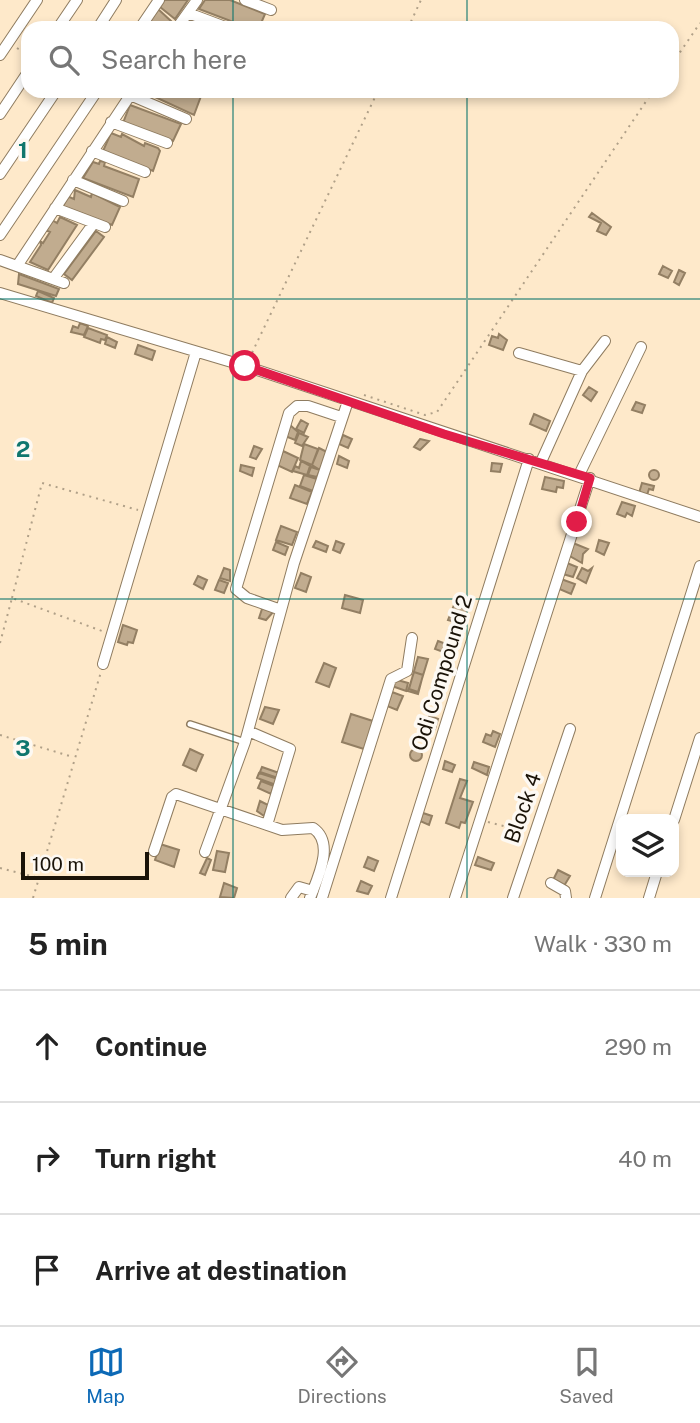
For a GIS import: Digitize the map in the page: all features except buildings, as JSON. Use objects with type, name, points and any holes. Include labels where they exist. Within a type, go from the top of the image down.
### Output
[{"type":"street","points":[[23,21],[37,0]]},
{"type":"street","points":[[63,21],[77,0]]},
{"type":"street","points":[[102,21],[116,0]]},
{"type":"street","points":[[145,21],[159,0]]},
{"type":"street","points":[[182,21],[197,0]]},
{"type":"street","points":[[245,0],[271,10]]},
{"type":"street","points":[[188,13],[209,21]]},
{"type":"street","points":[[0,55],[21,24]]},
{"type":"street","points":[[0,114],[21,82]]},
{"type":"street","points":[[0,174],[51,98]]},
{"type":"street","points":[[0,235],[92,98]]},
{"type":"street","points":[[17,266],[128,98]]},
{"type":"street","points":[[142,98],[186,119]]},
{"type":"street","points":[[111,122],[167,143]]},
{"type":"street","points":[[92,151],[145,172]]},
{"type":"street","points":[[73,180],[123,201]]},
{"type":"street","points":[[55,208],[106,227]]},
{"type":"street","points":[[53,279],[94,223]]},
{"type":"street","points":[[0,260],[64,283]]},
{"type":"street","points":[[0,293],[245,366],[585,476],[700,517]]},
{"type":"street","points":[[541,463],[582,371],[605,341]]},
{"type":"street","points":[[455,898],[585,476],[641,347]]},
{"type":"street","points":[[103,664],[196,352]]},
{"type":"street","points":[[519,353],[582,371]]},
{"type":"street","points":[[205,852],[245,742],[281,610],[348,401]]},
{"type":"street","points":[[281,610],[247,598],[236,589],[289,413],[297,406],[308,406],[341,417]]},
{"type":"street","name":"Odi Compound 2","points":[[391,898],[528,459]]},
{"type":"street","points":[[595,898],[700,566]]},
{"type":"street","points":[[322,898],[391,679],[407,671],[412,638]]},
{"type":"street","name":"Block 4","points":[[513,898],[569,729]]},
{"type":"street","points":[[248,730],[290,749],[267,825]]},
{"type":"street","points":[[676,814],[700,738]]},
{"type":"street","points":[[154,851],[172,797],[176,794],[287,831],[308,827],[321,835],[325,845],[311,894],[299,887],[291,898]]},
{"type":"street","points":[[649,898],[655,877]]},
{"type":"street","points":[[551,883],[565,891],[566,898]]},
{"type":"lane","points":[[190,724],[245,742]]},
{"type":"path","points":[[411,21],[421,0]]},
{"type":"path","points":[[679,54],[700,23]]},
{"type":"path","points":[[9,42],[21,50]]},
{"type":"path","points":[[245,366],[375,98]]},
{"type":"path","points":[[362,395],[425,415],[437,412],[648,98]]},
{"type":"path","points":[[0,643],[42,483],[148,513]]},
{"type":"path","points":[[12,598],[112,634]]},
{"type":"path","points":[[33,898],[103,664]]},
{"type":"path","points":[[0,735],[74,757]]},
{"type":"path","points":[[480,820],[535,834]]},
{"type":"path","points":[[0,868],[39,878]]},
{"type":"route","points":[[245,366],[444,434],[590,478],[577,522]]}]
